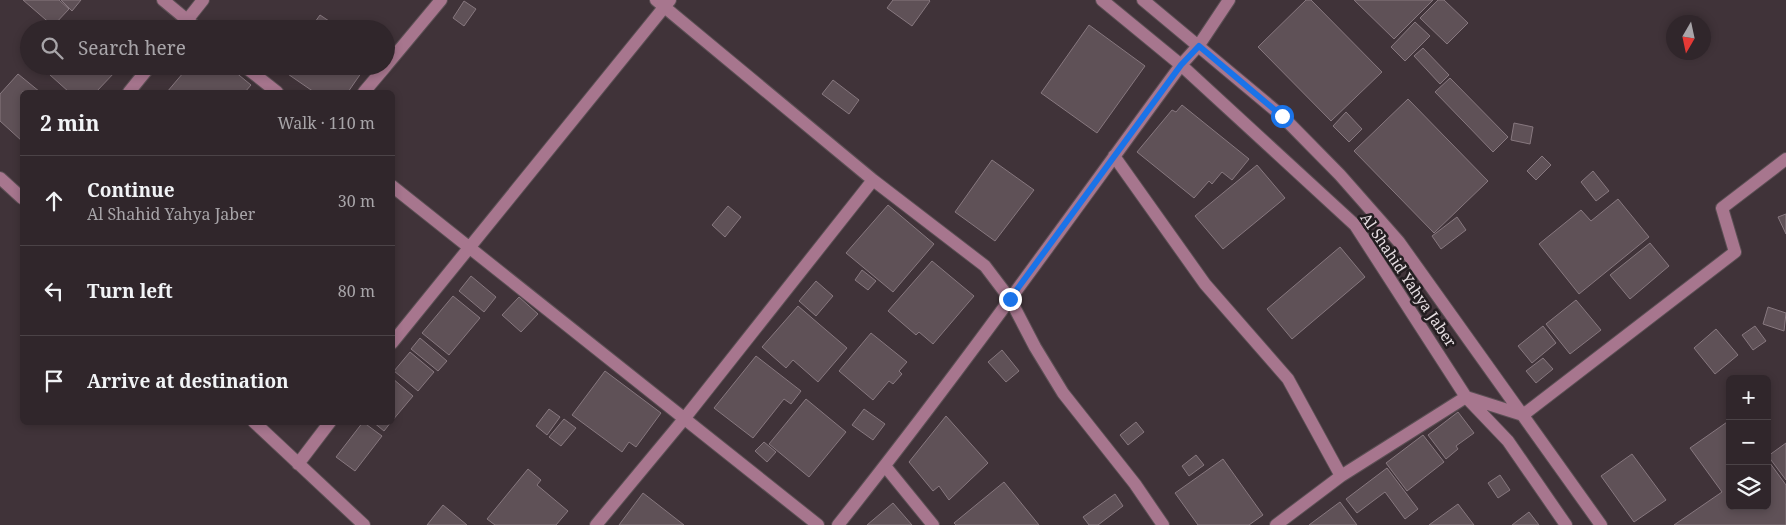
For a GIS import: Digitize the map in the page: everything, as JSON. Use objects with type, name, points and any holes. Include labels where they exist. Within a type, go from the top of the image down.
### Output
[{"type":"street","points":[[164,0],[181,20]]},
{"type":"street","points":[[187,20],[203,0]]},
{"type":"street","points":[[395,55],[441,0]]},
{"type":"street","name":"Al Shahid Yahya Jaber","points":[[1102,0],[1181,65],[1355,225],[1466,398],[1508,441],[1566,525]]},
{"type":"street","name":"Al Shahid Yahya Jaber","points":[[1143,0],[1282,116],[1399,242],[1601,525]]},
{"type":"street","points":[[838,525],[885,466],[1010,299],[1181,65],[1199,46],[1229,0]]},
{"type":"street","points":[[395,339],[663,2],[873,180],[985,266],[1010,299],[1035,347],[1063,393],[1135,484],[1163,525]]},
{"type":"street","points":[[131,90],[143,75]]},
{"type":"street","points":[[255,75],[274,90]]},
{"type":"street","points":[[366,90],[378,75]]},
{"type":"street","points":[[1114,156],[1205,284],[1288,379],[1341,476]]},
{"type":"street","points":[[1276,525],[1341,476],[1466,398],[1523,415],[1735,252],[1722,208],[1786,159]]},
{"type":"street","points":[[0,178],[20,196]]},
{"type":"street","points":[[596,525],[684,419],[873,180]]},
{"type":"street","points":[[395,188],[818,525]]},
{"type":"street","points":[[257,425],[364,525]]},
{"type":"street","points":[[298,464],[328,425]]},
{"type":"street","points":[[885,466],[933,525]]},
{"type":"building","points":[[23,0],[59,0],[69,9],[59,20],[46,20]]},
{"type":"building","points":[[61,0],[81,0],[72,11]]},
{"type":"building","points":[[893,0],[930,1],[912,26],[887,8]]},
{"type":"building","points":[[1306,0],[1311,0],[1382,72],[1331,121],[1258,47]]},
{"type":"building","points":[[1354,0],[1433,0],[1394,39]]},
{"type":"building","points":[[1438,0],[1444,0],[1468,23],[1447,44],[1420,18]]},
{"type":"building","points":[[464,1],[476,9],[464,26],[453,18]]},
{"type":"building","points":[[320,15],[328,20],[316,20]]},
{"type":"building","points":[[1415,22],[1430,36],[1405,61],[1391,47]]},
{"type":"building","points":[[1089,25],[1145,66],[1097,133],[1041,93]]},
{"type":"building","points":[[1423,48],[1449,75],[1440,84],[1414,56]]},
{"type":"building","points":[[18,74],[38,90],[20,90],[20,139],[0,121],[0,94]]},
{"type":"building","points":[[50,75],[112,75],[98,90],[67,90]]},
{"type":"building","points":[[181,75],[239,75],[251,85],[247,90],[169,90]]},
{"type":"building","points":[[289,75],[360,75],[349,90],[311,90]]},
{"type":"building","points":[[1450,78],[1508,137],[1493,152],[1435,92]]},
{"type":"building","points":[[833,80],[859,100],[849,114],[822,94]]},
{"type":"building","points":[[1408,99],[1488,181],[1434,233],[1354,151]]},
{"type":"building","points":[[1182,105],[1249,159],[1232,180],[1222,172],[1212,184],[1209,181],[1194,198],[1137,152],[1172,110],[1176,112]]},
{"type":"building","points":[[1346,112],[1362,129],[1349,142],[1333,126]]},
{"type":"building","points":[[1514,123],[1533,127],[1530,144],[1511,140]]},
{"type":"building","points":[[1542,156],[1551,165],[1536,180],[1527,171]]},
{"type":"building","points":[[992,160],[1034,190],[995,241],[955,212]]},
{"type":"building","points":[[1257,165],[1285,198],[1223,249],[1195,216]]},
{"type":"building","points":[[1593,171],[1609,191],[1596,201],[1581,182]]},
{"type":"building","points":[[1618,199],[1649,237],[1579,294],[1539,244],[1581,210],[1591,221]]},
{"type":"building","points":[[888,205],[934,244],[893,292],[846,253]]},
{"type":"building","points":[[728,206],[741,217],[725,237],[712,225]]},
{"type":"building","points":[[1786,214],[1786,234],[1778,217]]},
{"type":"building","points":[[1457,217],[1466,230],[1441,249],[1432,236]]},
{"type":"building","points":[[1650,243],[1669,266],[1630,299],[1610,275]]},
{"type":"building","points":[[1340,247],[1365,277],[1292,339],[1267,309]]},
{"type":"building","points":[[932,261],[974,296],[933,344],[919,332],[916,335],[888,311]]},
{"type":"building","points":[[862,270],[876,281],[868,290],[855,280]]},
{"type":"building","points":[[471,276],[496,297],[484,312],[459,291]]},
{"type":"building","points":[[816,281],[833,296],[816,316],[799,301]]},
{"type":"building","points":[[453,296],[480,318],[449,355],[422,333]]},
{"type":"building","points":[[519,297],[538,314],[521,332],[502,315]]},
{"type":"building","points":[[1576,300],[1601,330],[1570,354],[1546,324]]},
{"type":"building","points":[[798,306],[847,348],[818,382],[793,360],[786,368],[762,347]]},
{"type":"building","points":[[1768,307],[1786,313],[1784,331],[1763,324]]},
{"type":"building","points":[[1543,326],[1556,343],[1532,363],[1518,346]]},
{"type":"building","points":[[1755,326],[1766,341],[1753,350],[1742,335]]},
{"type":"building","points":[[1716,329],[1738,355],[1715,374],[1694,348]]},
{"type":"building","points":[[871,333],[907,362],[899,371],[902,374],[893,384],[889,381],[873,400],[839,371]]},
{"type":"building","points":[[420,338],[447,361],[438,371],[411,349]]},
{"type":"building","points":[[1002,350],[1019,371],[1006,382],[988,362]]},
{"type":"building","points":[[410,352],[434,372],[418,391],[395,370]]},
{"type":"building","points":[[756,356],[801,391],[791,404],[784,399],[753,438],[714,408]]},
{"type":"building","points":[[1543,358],[1553,369],[1536,383],[1526,371]]},
{"type":"building","points":[[605,371],[661,413],[636,447],[629,442],[622,452],[572,415]]},
{"type":"building","points":[[395,381],[413,396],[395,417]]},
{"type":"building","points":[[806,399],[846,432],[809,477],[769,444]]},
{"type":"building","points":[[549,409],[560,417],[547,435],[536,426]]},
{"type":"building","points":[[864,409],[885,424],[873,440],[852,425]]},
{"type":"building","points":[[1458,412],[1474,433],[1456,446],[1458,449],[1446,459],[1428,435]]},
{"type":"building","points":[[946,416],[988,463],[949,500],[939,486],[933,491],[909,462]]},
{"type":"building","points":[[564,419],[576,428],[561,446],[549,437]]},
{"type":"building","points":[[1136,422],[1144,432],[1128,445],[1120,435]]},
{"type":"building","points":[[1726,423],[1726,510],[1771,510],[1771,464],[1786,485],[1786,525],[1674,525],[1722,492],[1690,448]]},
{"type":"building","points":[[361,425],[367,425],[382,436],[355,471],[336,457]]},
{"type":"building","points":[[377,425],[389,425],[384,431]]},
{"type":"building","points":[[1423,435],[1444,462],[1407,491],[1386,463]]},
{"type":"building","points":[[764,442],[776,452],[767,462],[755,451]]},
{"type":"building","points":[[1786,443],[1786,480],[1771,460],[1771,454]]},
{"type":"building","points":[[1632,454],[1666,500],[1634,522],[1601,476]]},
{"type":"building","points":[[1196,455],[1204,465],[1189,476],[1182,466]]},
{"type":"building","points":[[1223,459],[1263,515],[1249,525],[1198,525],[1175,493]]},
{"type":"building","points":[[1387,468],[1418,509],[1405,519],[1385,492],[1357,513],[1346,499]]},
{"type":"building","points":[[528,469],[541,480],[537,485],[568,511],[556,525],[495,525],[487,519]]},
{"type":"building","points":[[1500,475],[1510,490],[1498,498],[1488,483]]},
{"type":"building","points":[[1004,482],[1039,525],[956,525],[954,523]]},
{"type":"building","points":[[643,493],[684,525],[619,525]]},
{"type":"building","points":[[1115,494],[1123,506],[1098,525],[1089,525],[1083,517]]},
{"type":"building","points":[[1340,502],[1357,525],[1309,525]]},
{"type":"building","points":[[893,503],[912,525],[867,525]]},
{"type":"building","points":[[1458,504],[1474,525],[1429,525]]},
{"type":"building","points":[[443,505],[467,525],[427,525]]},
{"type":"building","points":[[1529,512],[1539,525],[1512,525]]},
{"type":"route","points":[[1010,299],[1181,65],[1199,46],[1282,116]]}]
